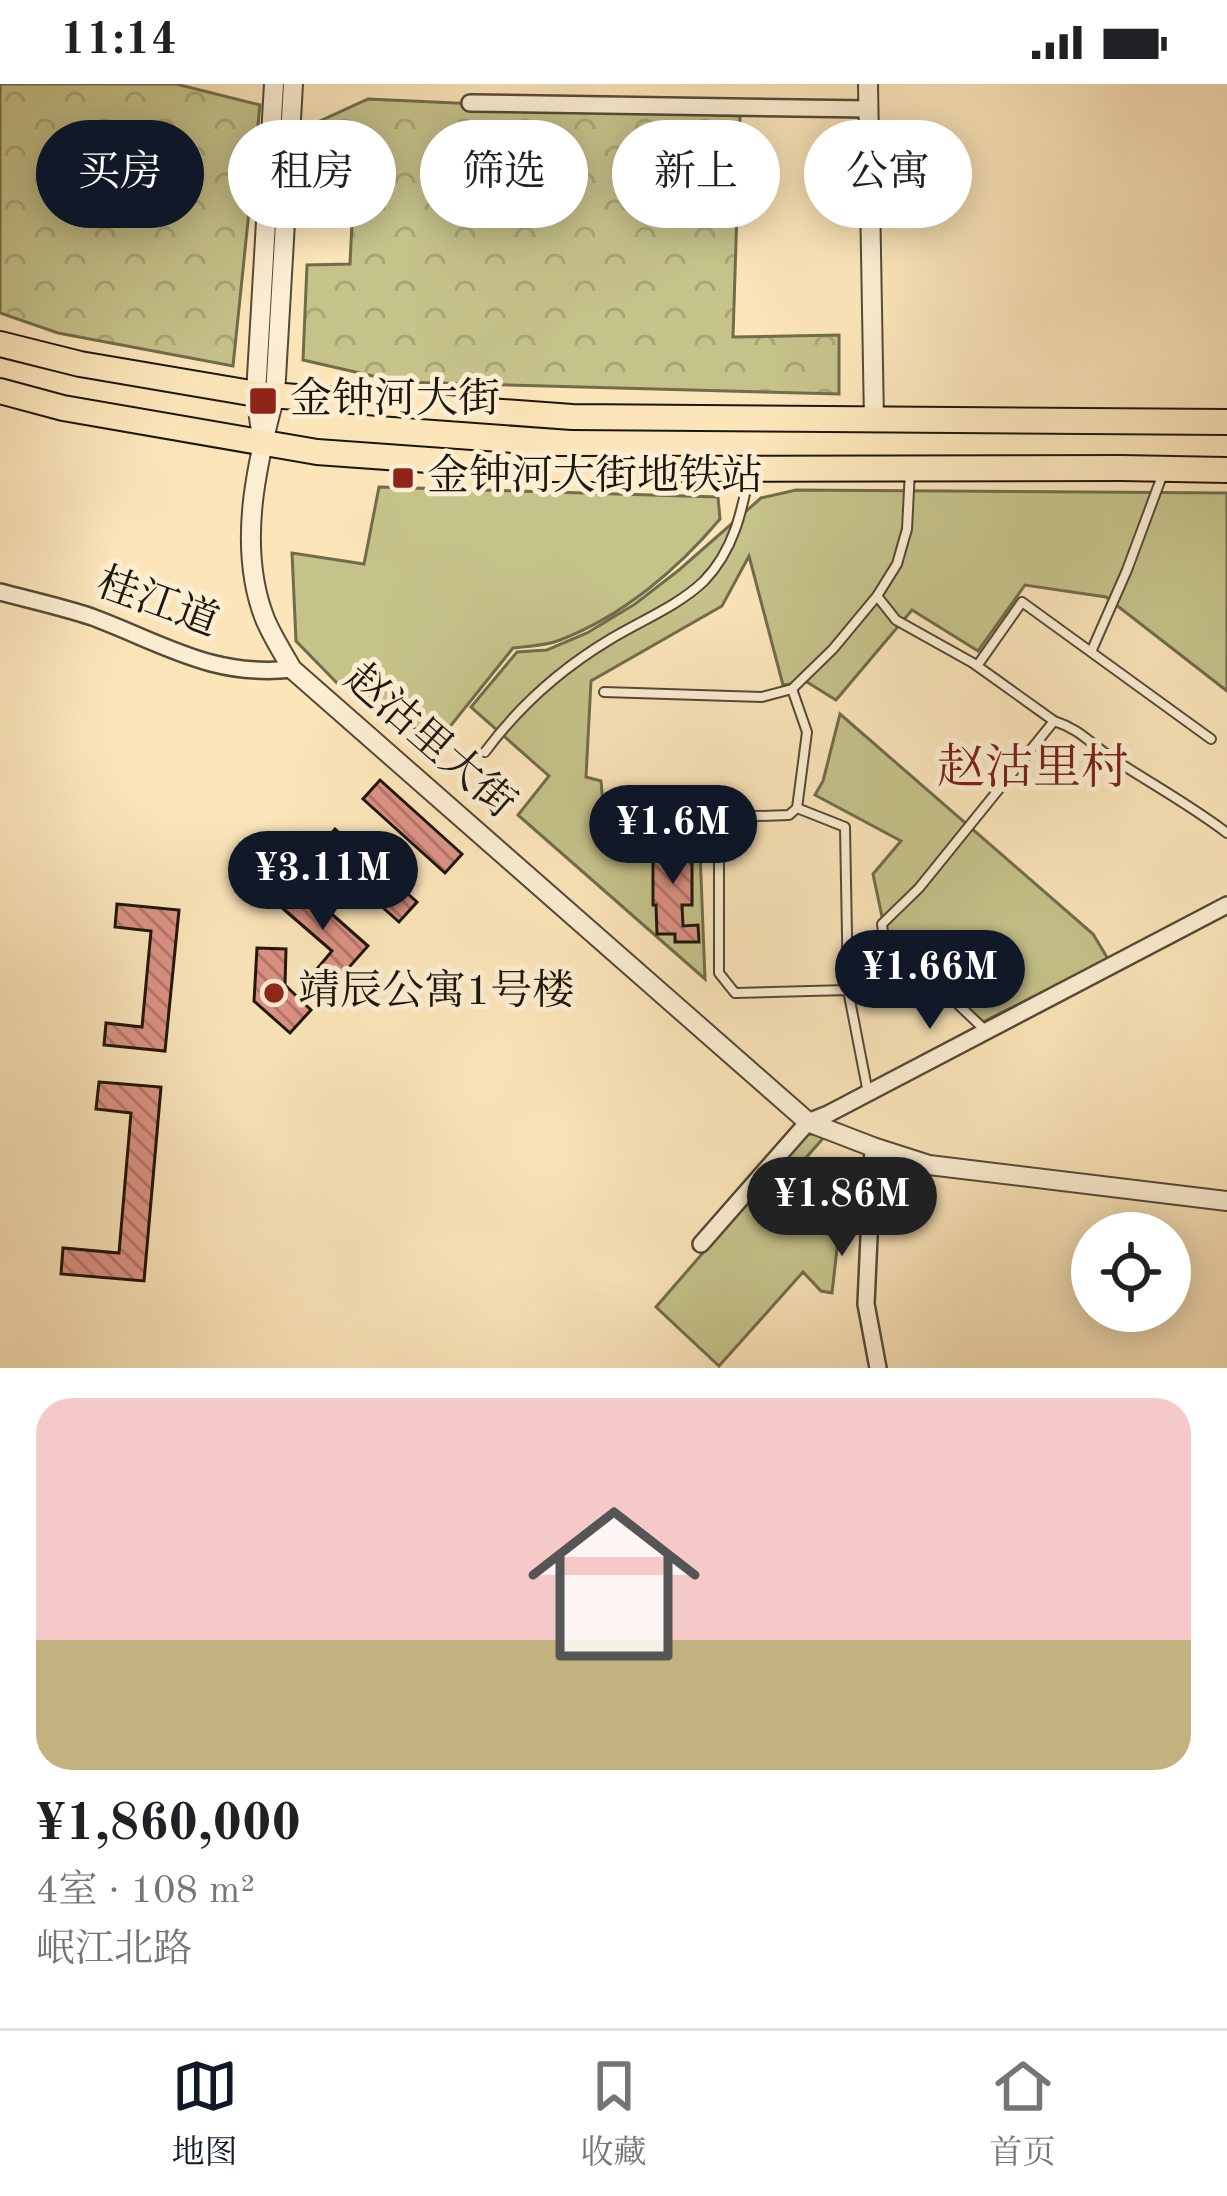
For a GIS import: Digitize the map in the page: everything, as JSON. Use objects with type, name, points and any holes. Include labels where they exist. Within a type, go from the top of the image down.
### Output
[{"type":"main road","points":[[0,344],[80,364],[265,395],[572,418],[1227,422]]},
{"type":"main road","points":[[0,392],[63,408],[378,458],[554,469],[1227,470]]},
{"type":"street","points":[[265,395],[274,84]]},
{"type":"street","points":[[265,395],[293,84]]},
{"type":"street","points":[[868,84],[874,421]]},
{"type":"street","points":[[470,103],[868,109]]},
{"type":"street","name":"赵沽里大街","points":[[265,395],[248,550],[265,618],[292,669],[808,1122],[929,1165],[1227,1201]]},
{"type":"street","name":"桂江道","points":[[0,592],[91,617],[201,662],[260,673],[292,669]]},
{"type":"street","points":[[701,1244],[808,1122],[1227,904]]},
{"type":"street","points":[[873,1148],[866,1304],[878,1368]]},
{"type":"lane","points":[[485,752],[553,679],[704,581],[740,522],[750,469]]},
{"type":"lane","points":[[604,692],[762,697],[792,688],[833,649],[897,564],[907,529],[910,469]]},
{"type":"lane","points":[[1091,652],[1165,469]]},
{"type":"lane","points":[[877,596],[896,620],[977,666],[1054,721],[1076,728],[1105,753],[1227,833]]},
{"type":"lane","points":[[977,666],[1022,602],[1211,739]]},
{"type":"lane","points":[[792,688],[807,732],[797,808],[789,815],[728,817],[719,828],[719,973],[735,993],[848,990]]},
{"type":"lane","points":[[986,1031],[883,933],[882,924],[919,888],[1054,721]]},
{"type":"lane","points":[[797,808],[845,827],[848,990],[868,1093]]},
{"type":"green space","points":[[0,84],[176,84],[260,105],[258,120],[228,120],[228,228],[247,228],[233,366],[58,333],[0,313]]},
{"type":"green space","points":[[368,99],[740,116],[740,120],[612,120],[612,228],[736,228],[733,337],[839,335],[839,394],[399,382],[303,360],[307,265],[350,264],[352,228],[396,228],[396,120],[322,120]]},
{"type":"green space","points":[[379,487],[718,497],[720,519],[668,573],[606,618],[555,642],[513,648],[436,744],[377,700],[337,683],[296,641],[292,553],[364,564]]},
{"type":"green space","points":[[796,490],[1227,493],[1227,691],[1106,597],[1025,585],[978,651],[912,610],[836,700],[807,682],[783,685],[749,556],[722,606],[591,681],[586,777],[601,781],[605,825],[699,826],[705,979],[518,815],[549,776],[471,707],[517,652],[547,650],[587,633],[679,570],[761,498]]},
{"type":"green space","points":[[840,714],[1093,934],[1108,959],[983,1022],[885,931],[873,874],[901,841],[815,795]]},
{"type":"green space","points":[[806,1134],[826,1135],[788,1178],[816,1208],[821,1205],[840,1222],[832,1293],[821,1291],[803,1272],[719,1366],[656,1307]]},
{"type":"building","points":[[380,780],[462,854],[445,873],[363,799]]},
{"type":"building","points":[[335,829],[417,902],[399,922],[317,849]]},
{"type":"building","points":[[653,839],[692,839],[692,905],[682,905],[683,926],[698,925],[699,942],[675,942],[675,934],[657,934]]},
{"type":"building","points":[[292,879],[368,946],[328,991],[311,976],[332,951],[273,900]]},
{"type":"building","points":[[117,904],[179,910],[165,1051],[104,1045],[106,1023],[142,1027],[151,931],[115,927]]},
{"type":"building","name":"靖辰公寓1号楼","points":[[257,948],[286,949],[285,985],[311,1010],[290,1033],[254,1001]]},
{"type":"building","points":[[99,1082],[161,1087],[144,1281],[61,1274],[63,1248],[119,1253],[131,1113],[96,1109]]},
{"type":"place","name":"金钟河大街","points":[[263,401]]},
{"type":"place","name":"金钟河大街地铁站","points":[[403,478]]},
{"type":"place","name":"靖辰公寓1号楼","points":[[274,993]]},
{"type":"district","name":"赵沽里村","points":[[1033,770]]}]
